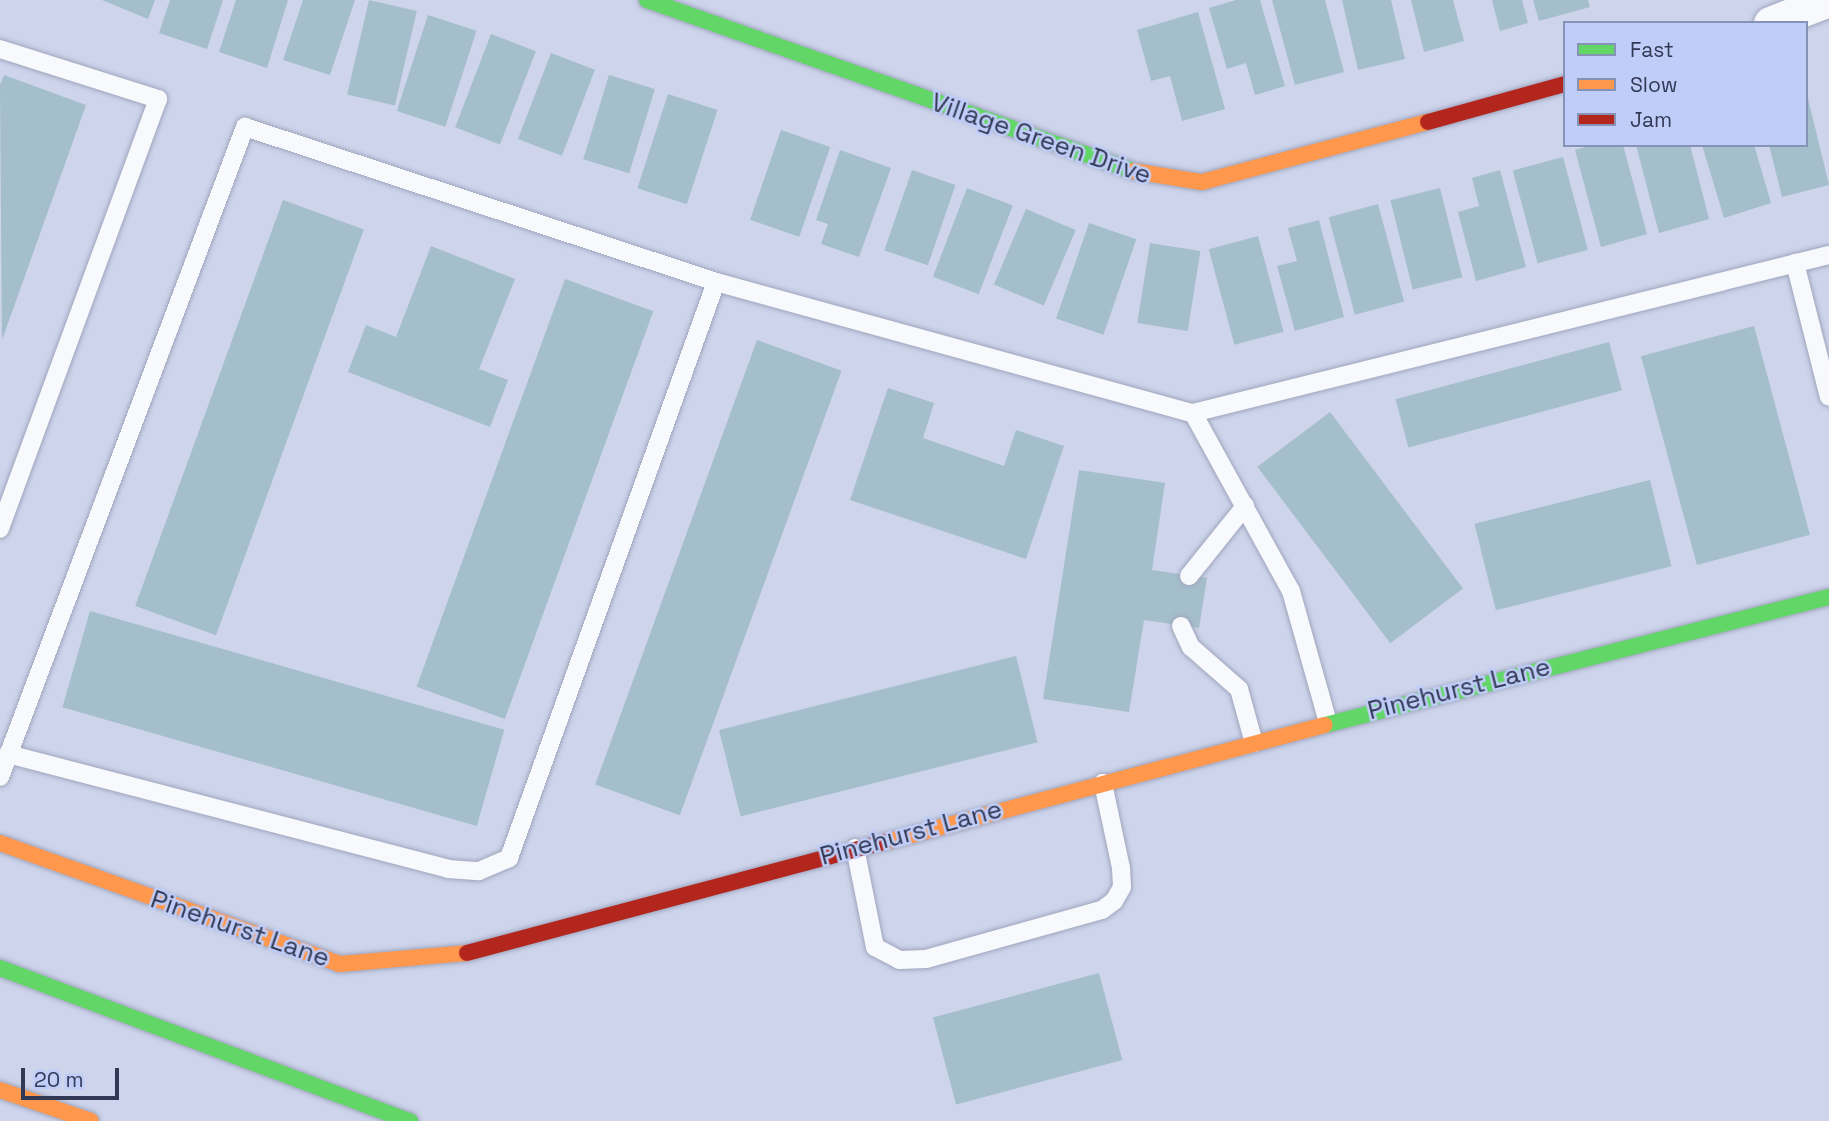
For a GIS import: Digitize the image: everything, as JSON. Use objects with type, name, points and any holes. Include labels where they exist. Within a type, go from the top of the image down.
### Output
[{"type":"main road","name":"Village Green Drive","points":[[651,1],[1158,180],[1202,182],[1241,173],[1563,85]]},
{"type":"main road","name":"Pinehurst Lane","points":[[0,843],[340,964],[453,957],[1328,723],[1829,597]]},
{"type":"main road","points":[[0,968],[410,1121]]},
{"type":"main road","points":[[0,1090],[91,1121]]},
{"type":"street","points":[[1775,21],[1829,0]]},
{"type":"lane","points":[[0,49],[158,99],[0,529]]},
{"type":"lane","points":[[0,777],[245,127],[716,282],[1193,413],[1829,254]]},
{"type":"lane","points":[[1795,263],[1829,397]]},
{"type":"lane","points":[[8,754],[448,869],[479,871],[509,858],[716,282]]},
{"type":"lane","points":[[1193,413],[1291,591],[1328,723]]},
{"type":"lane","points":[[1189,576],[1245,506]]},
{"type":"lane","points":[[1181,626],[1191,647],[1239,689],[1254,743]]},
{"type":"lane","points":[[855,848],[875,947],[899,960],[926,959],[1102,910],[1114,901],[1122,887],[1121,868],[1103,783]]},
{"type":"building","points":[[102,0],[155,0],[148,19]]},
{"type":"building","points":[[170,0],[223,0],[207,49],[159,33]]},
{"type":"building","points":[[236,0],[288,0],[267,68],[219,52]]},
{"type":"building","points":[[303,0],[355,0],[330,75],[283,60]]},
{"type":"building","points":[[369,0],[417,11],[395,106],[347,95]]},
{"type":"building","points":[[1236,0],[1260,0],[1285,86],[1255,95],[1246,63],[1227,69],[1209,8]]},
{"type":"building","points":[[1272,0],[1325,0],[1344,72],[1295,85]]},
{"type":"building","points":[[1342,0],[1391,0],[1405,59],[1358,70]]},
{"type":"building","points":[[1411,0],[1453,0],[1464,41],[1424,52]]},
{"type":"building","points":[[1492,0],[1522,0],[1528,23],[1500,31]]},
{"type":"building","points":[[1533,0],[1588,0],[1590,7],[1539,21]]},
{"type":"building","points":[[1198,12],[1225,109],[1182,121],[1170,76],[1151,81],[1137,30]]},
{"type":"building","points":[[428,15],[477,31],[445,127],[397,111]]},
{"type":"building","points":[[491,34],[536,51],[500,145],[455,127]]},
{"type":"building","points":[[551,53],[595,70],[562,156],[518,139]]},
{"type":"building","points":[[4,75],[86,105],[2,340],[0,85]]},
{"type":"building","points":[[609,75],[655,89],[629,173],[583,159]]},
{"type":"building","points":[[668,94],[717,110],[687,204],[637,188]]},
{"type":"building","points":[[1808,98],[1829,185],[1782,197],[1770,147],[1808,147]]},
{"type":"building","points":[[781,130],[830,147],[799,237],[750,220]]},
{"type":"building","points":[[1585,147],[1624,147],[1647,234],[1601,247],[1575,150]]},
{"type":"building","points":[[1637,147],[1691,147],[1709,219],[1659,233]]},
{"type":"building","points":[[1703,147],[1755,147],[1771,203],[1724,218]]},
{"type":"building","points":[[840,150],[891,168],[859,257],[821,244],[828,224],[816,220]]},
{"type":"building","points":[[1563,157],[1588,250],[1538,263],[1513,170]]},
{"type":"building","points":[[912,170],[955,185],[928,265],[884,250]]},
{"type":"building","points":[[1500,170],[1526,267],[1476,281],[1458,212],[1479,206],[1472,178]]},
{"type":"building","points":[[967,188],[1013,206],[979,294],[933,277]]},
{"type":"building","points":[[1440,188],[1462,277],[1413,290],[1391,200]]},
{"type":"building","points":[[283,200],[364,229],[216,635],[135,606]]},
{"type":"building","points":[[1378,204],[1404,302],[1355,315],[1329,217]]},
{"type":"building","points":[[1026,209],[1076,230],[1044,306],[994,284]]},
{"type":"building","points":[[1319,220],[1344,317],[1295,331],[1277,266],[1297,261],[1288,228]]},
{"type":"building","points":[[1089,223],[1136,239],[1103,335],[1056,318]]},
{"type":"building","points":[[1258,236],[1284,332],[1234,345],[1209,249]]},
{"type":"building","points":[[1150,243],[1200,251],[1188,331],[1137,323]]},
{"type":"building","points":[[431,246],[515,279],[479,369],[508,380],[490,427],[348,372],[366,325],[396,337]]},
{"type":"building","points":[[565,279],[653,311],[505,719],[417,687]]},
{"type":"building","points":[[1754,326],[1810,535],[1697,565],[1641,356]]},
{"type":"building","points":[[757,340],[842,371],[680,815],[595,784]]},
{"type":"building","points":[[1609,342],[1622,390],[1408,447],[1396,399]]},
{"type":"building","points":[[888,388],[934,403],[923,438],[1004,466],[1016,430],[1064,446],[1026,559],[850,500]]},
{"type":"building","points":[[1330,412],[1463,588],[1390,643],[1257,467]]},
{"type":"building","points":[[1079,470],[1165,483],[1152,570],[1207,578],[1199,628],[1144,620],[1129,712],[1043,699]]},
{"type":"building","points":[[1650,480],[1672,566],[1496,610],[1474,524]]},
{"type":"building","points":[[90,611],[504,730],[477,826],[62,707]]},
{"type":"building","points":[[1016,656],[1038,742],[741,816],[719,730]]},
{"type":"building","points":[[1099,973],[1122,1060],[956,1104],[933,1018]]},
{"type":"traffic: fast","points":[[647,0],[1133,171]]},
{"type":"traffic: fast","points":[[1325,725],[1829,597]]},
{"type":"traffic: fast","points":[[0,968],[410,1121]]},
{"type":"traffic: slow","points":[[1133,171],[1202,182],[1428,122]]},
{"type":"traffic: slow","points":[[885,842],[1325,725]]},
{"type":"traffic: slow","points":[[0,843],[339,964],[467,953]]},
{"type":"traffic: slow","points":[[0,1090],[91,1121]]},
{"type":"traffic: jam","points":[[1428,122],[1563,85]]},
{"type":"traffic: jam","points":[[467,953],[885,842]]}]
